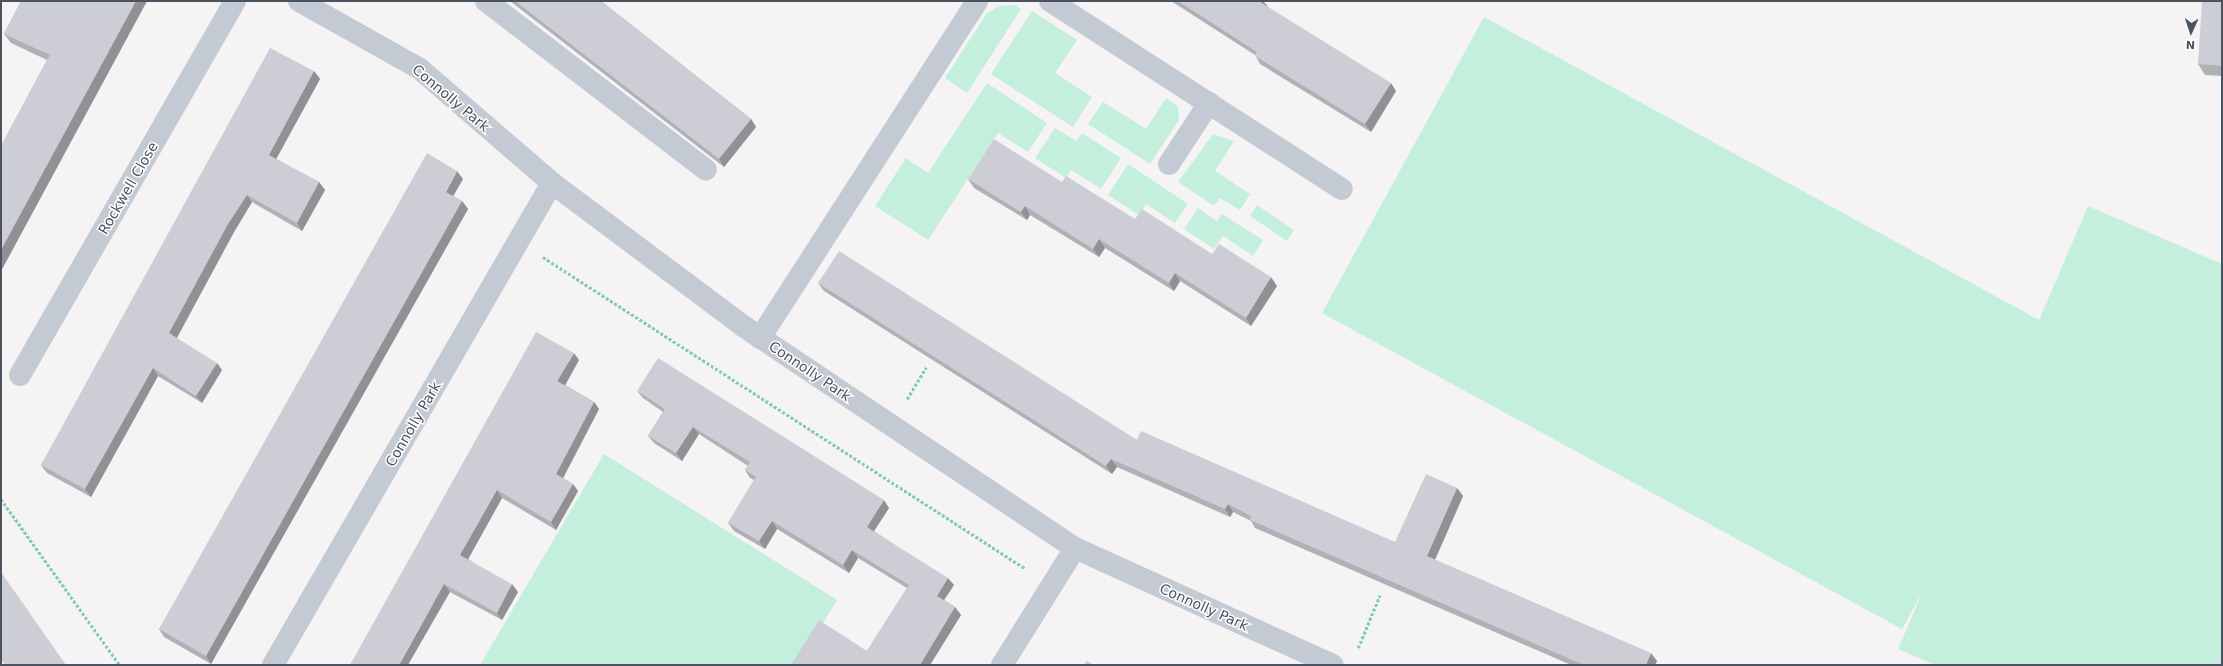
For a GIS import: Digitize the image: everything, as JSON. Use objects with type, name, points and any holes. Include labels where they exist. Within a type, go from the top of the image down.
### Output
[{"type":"street","name":"Rockwell Close","points":[[20,375],[235,1]]},
{"type":"street","name":"Connolly Park","points":[[300,1],[420,69],[552,184],[760,338],[1075,548],[1333,665]]},
{"type":"street","points":[[486,1],[706,170]]},
{"type":"street","points":[[760,338],[978,1]]},
{"type":"street","points":[[1050,1],[1342,190]]},
{"type":"street","points":[[1169,164],[1209,104]]},
{"type":"street","name":"Connolly Park","points":[[273,665],[552,184]]},
{"type":"street","points":[[1002,665],[1075,548]]},
{"type":"path","points":[[519,242],[1052,584]]},
{"type":"path","points":[[891,425],[926,367]]},
{"type":"path","points":[[1,499],[120,665]]},
{"type":"path","points":[[1357,651],[1380,595]]},
{"type":"green space","points":[[1015,5],[1021,9],[967,93],[945,78],[987,13],[999,6]]},
{"type":"green space","points":[[1032,11],[1077,40],[1055,73],[1092,97],[1073,127],[991,74]]},
{"type":"green space","points":[[1484,17],[2039,320],[2088,206],[2222,264],[2222,665],[1935,665],[1898,649],[1922,593],[1902,629],[1322,313]]},
{"type":"green space","points":[[987,83],[1047,123],[1028,152],[998,133],[928,240],[875,206],[906,158],[928,173]]},
{"type":"green space","points":[[1166,98],[1178,107],[1179,120],[1150,164],[1088,124],[1103,102],[1146,129]]},
{"type":"green space","points":[[1055,128],[1076,141],[1082,133],[1121,158],[1101,189],[1071,170],[1066,178],[1035,158]]},
{"type":"green space","points":[[1213,134],[1234,141],[1215,171],[1250,194],[1240,210],[1220,198],[1214,206],[1178,182]]},
{"type":"green space","points":[[1128,164],[1188,204],[1175,223],[1146,204],[1139,215],[1108,195]]},
{"type":"green space","points":[[1257,205],[1294,230],[1287,241],[1250,216]]},
{"type":"green space","points":[[1198,208],[1217,221],[1222,214],[1263,240],[1253,256],[1223,236],[1214,249],[1184,229]]},
{"type":"green space","points":[[604,454],[837,600],[798,665],[480,665]]},
{"type":"building","points":[[21,1],[136,1],[1,250],[1,146],[50,55],[4,34]]},
{"type":"building","points":[[515,1],[601,1],[751,119],[719,159]]},
{"type":"building","points":[[1178,1],[1261,1],[1260,2],[1391,83],[1365,124],[1255,56],[1257,52]]},
{"type":"building","points":[[2202,1],[2222,1],[2222,66],[2198,64]]},
{"type":"building","points":[[270,48],[314,71],[269,155],[319,182],[297,223],[247,195],[228,224],[169,333],[217,363],[196,396],[153,368],[85,489],[41,465]]},
{"type":"building","points":[[994,139],[1062,182],[1066,176],[1135,219],[1142,209],[1212,254],[1219,244],[1271,277],[1246,318],[1175,273],[1169,283],[1099,239],[1093,249],[1025,206],[1021,212],[968,179]]},
{"type":"building","points":[[427,153],[457,171],[446,192],[462,201],[206,656],[159,629]]},
{"type":"building","points":[[839,251],[1137,440],[1141,431],[1395,542],[1426,474],[1457,488],[1427,556],[1651,653],[1646,665],[1584,665],[1250,520],[1251,516],[1228,504],[1225,509],[1111,459],[1106,466],[818,283]]},
{"type":"building","points":[[536,332],[574,353],[557,381],[594,402],[556,474],[573,484],[551,522],[497,490],[460,555],[512,584],[497,613],[444,584],[399,665],[350,665]]},
{"type":"building","points":[[658,358],[884,500],[867,527],[948,578],[937,596],[955,607],[920,665],[791,665],[819,620],[867,651],[909,585],[852,550],[843,565],[772,521],[759,541],[728,523],[756,477],[745,470],[750,462],[693,427],[676,453],[648,436],[665,409],[637,391]]},
{"type":"building","points":[[1,572],[66,665],[5,665],[1,659]]},
{"type":"building","points":[[1087,661],[1094,665],[1084,665]]}]
